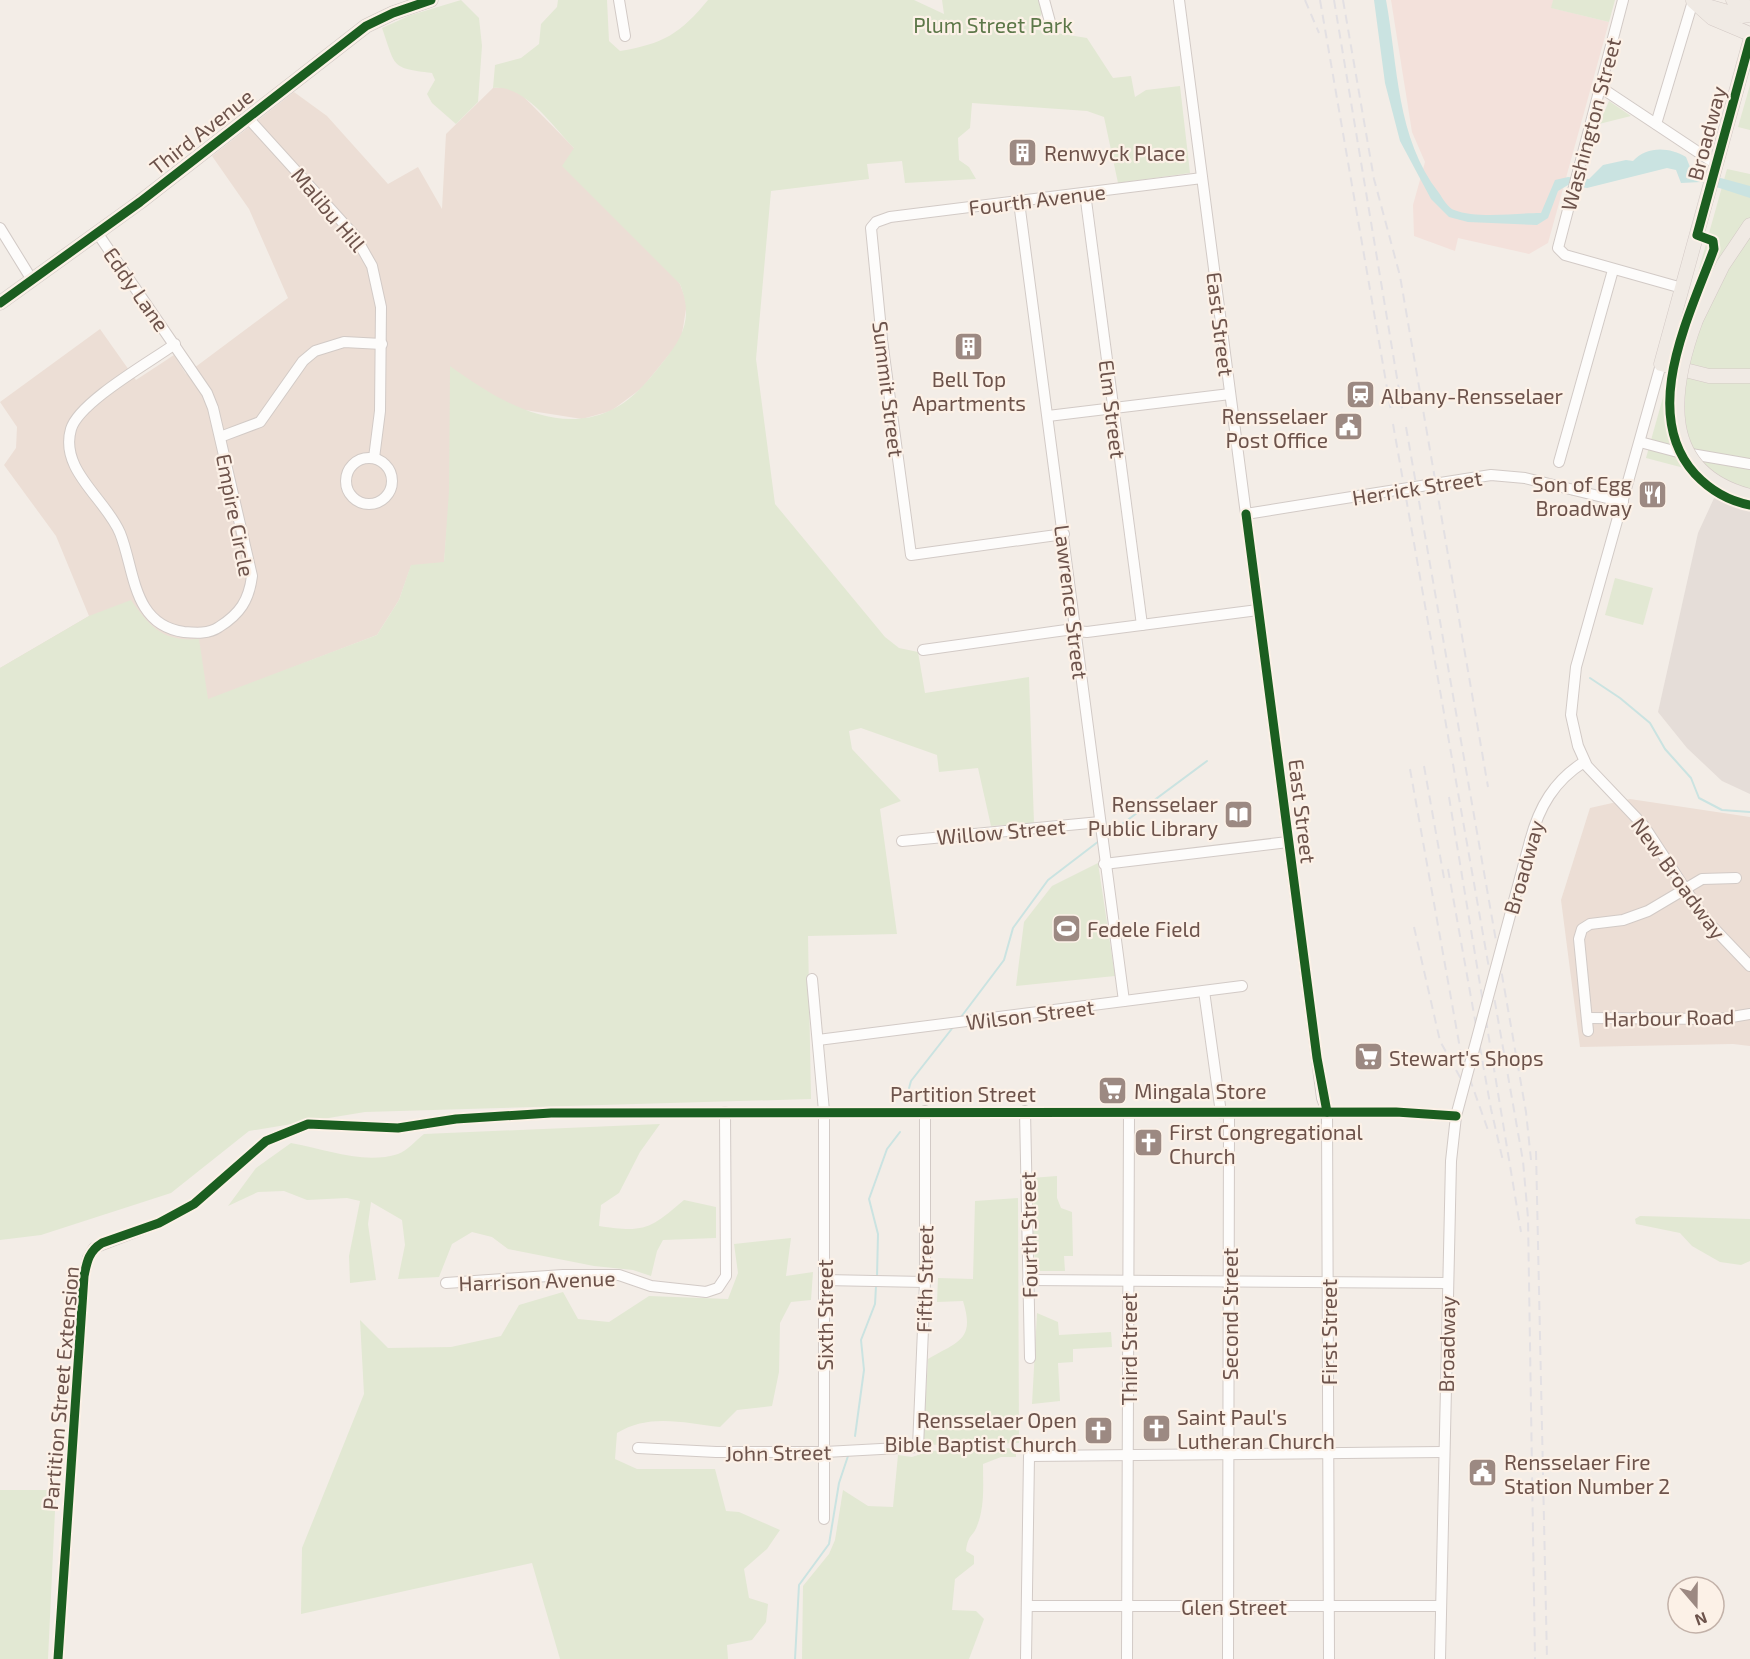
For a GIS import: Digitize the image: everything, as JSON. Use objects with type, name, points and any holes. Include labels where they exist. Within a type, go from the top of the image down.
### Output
[{"type":"main road","name":"Third Avenue","points":[[0,303],[98,234],[248,118],[302,73],[366,26],[393,13],[430,0]]},
{"type":"main road","points":[[1733,0],[1750,8]]},
{"type":"main road","points":[[1692,1],[1742,16],[1750,15]]},
{"type":"main road","points":[[1692,1],[1712,18],[1750,34]]},
{"type":"main road","name":"Broadway","points":[[1661,364],[1750,41]]},
{"type":"main road","points":[[1750,225],[1723,265],[1699,313],[1681,364],[1676,403],[1680,432],[1694,459],[1722,485],[1750,496]]},
{"type":"main road","points":[[1661,364],[1709,376],[1750,376]]},
{"type":"street","points":[[619,0],[625,36]]},
{"type":"street","points":[[1044,0],[1050,22]]},
{"type":"street","name":"East Street","points":[[1179,0],[1322,1098],[1327,1112]]},
{"type":"street","name":"Washington Street","points":[[1613,270],[1564,255],[1558,248],[1623,0]]},
{"type":"street","points":[[1656,124],[1692,1]]},
{"type":"street","points":[[1600,87],[1716,165]]},
{"type":"street","name":"Malibu Hill","points":[[248,118],[363,247],[378,285],[381,344],[380,411],[374,458]]},
{"type":"street","name":"Fourth Avenue","points":[[873,224],[890,217],[1202,178]]},
{"type":"street","name":"Elm Street","points":[[1085,193],[1142,625]]},
{"type":"street","name":"Lawrence Street","points":[[1019,202],[1064,534],[1104,864],[1124,1002]]},
{"type":"street","name":"Summit Street","points":[[873,224],[872,238],[882,340],[911,555],[1064,534]]},
{"type":"street","points":[[0,228],[32,280]]},
{"type":"street","name":"Eddy Lane","points":[[98,234],[175,344]]},
{"type":"street","points":[[1559,462],[1613,270],[1682,288]]},
{"type":"street","points":[[220,437],[260,422],[303,361],[315,351],[344,342],[381,344]]},
{"type":"street","name":"Empire Circle","points":[[175,344],[207,393],[249,558],[250,593],[244,606],[231,620],[215,630],[196,633],[178,631],[157,621],[140,603],[120,533],[78,471],[69,442],[71,429],[84,408],[175,344]]},
{"type":"street","name":"Broadway","points":[[1440,1659],[1447,1283],[1451,1161],[1456,1116],[1530,841],[1544,802],[1565,776],[1584,762],[1572,723],[1572,689],[1661,364]]},
{"type":"street","points":[[1048,416],[1230,394]]},
{"type":"street","points":[[1640,442],[1674,451],[1750,464]]},
{"type":"street","points":[[374,458],[387,467],[392,482],[386,497],[372,505],[364,504],[351,497],[347,491],[345,476],[353,463],[374,458]]},
{"type":"street","name":"Herrick Street","points":[[1246,514],[1491,475],[1525,478],[1623,502]]},
{"type":"street","points":[[923,650],[1258,610]]},
{"type":"street","name":"New Broadway","points":[[1584,762],[1644,826],[1685,890],[1719,936],[1750,966]]},
{"type":"street","name":"Willow Street","points":[[902,841],[1100,826]]},
{"type":"street","points":[[1104,864],[1288,842]]},
{"type":"street","points":[[1588,1031],[1579,939],[1582,929],[1590,924],[1642,914],[1708,878],[1736,878]]},
{"type":"street","name":"Sixth Street","points":[[812,979],[824,1111],[824,1519]]},
{"type":"street","name":"Wilson Street","points":[[818,1040],[1242,986]]},
{"type":"street","name":"Second Street","points":[[1204,991],[1225,1112],[1229,1281],[1228,1659]]},
{"type":"street","name":"Harbour Road","points":[[1587,1018],[1720,1019],[1750,1014]]},
{"type":"street","name":"Partition Street","points":[[471,1118],[551,1113],[824,1111],[1409,1112],[1456,1116]]},
{"type":"street","name":"Fifth Street","points":[[918,1447],[925,1282],[925,1111]]},
{"type":"street","name":"Fourth Street","points":[[1025,1111],[1030,1358]]},
{"type":"street","name":"Harrison Avenue","points":[[446,1283],[563,1275],[619,1275],[651,1286],[706,1292],[718,1288],[726,1276],[725,1112]]},
{"type":"street","name":"Third Street","points":[[1127,1659],[1129,1112]]},
{"type":"street","name":"First Street","points":[[1327,1112],[1329,1659]]},
{"type":"street","name":"Partition Street Extension","points":[[58,1659],[84,1276],[88,1258],[94,1248],[159,1223],[194,1204],[255,1149],[289,1130],[308,1124],[326,1123],[398,1128],[471,1118]]},
{"type":"street","points":[[824,1280],[925,1282]]},
{"type":"street","points":[[1028,1280],[1447,1283]]},
{"type":"street","name":"John Street","points":[[638,1448],[716,1452],[825,1452],[918,1447]]},
{"type":"street","points":[[1026,1659],[1029,1456],[1443,1452]]},
{"type":"street","name":"Glen Street","points":[[1027,1606],[1440,1606]]},
{"type":"shaded area","points":[[1391,0],[1553,0],[1552,8],[1609,22],[1548,243],[1529,254],[1458,238],[1455,251],[1414,236],[1413,205],[1425,162],[1412,132]]},
{"type":"shaded area","points":[[505,87],[522,95],[574,148],[680,284],[687,303],[681,340],[642,388],[611,411],[582,419],[525,410],[450,491],[444,563],[411,566],[399,600],[377,635],[208,700],[0,668],[89,616],[56,536],[4,465],[16,448],[17,427],[0,402],[100,329],[136,380],[174,355],[186,374],[288,298],[249,209],[212,156],[294,92],[327,116],[388,184],[418,167],[442,209],[446,134],[493,88]]},
{"type":"shaded area","points":[[1715,496],[1720,500],[1750,508],[1750,794],[1722,781],[1687,748],[1658,712],[1698,533]]},
{"type":"shaded area","points":[[1630,799],[1750,817],[1750,1046],[1733,1044],[1580,1047],[1561,900],[1590,808]]},
{"type":"green space","points":[[461,0],[479,18],[482,46],[478,102],[456,124],[432,103],[427,94],[435,80],[432,73],[408,69],[396,63],[382,28],[411,15]]},
{"type":"green space","name":"Plum Street Park","points":[[558,0],[607,0],[609,41],[620,51],[648,45],[670,36],[698,12],[708,0],[914,0],[944,14],[942,0],[1040,0],[1043,12],[1032,29],[1087,38],[1113,78],[1131,76],[1135,97],[1146,90],[1180,86],[1190,173],[1118,183],[1104,117],[1087,111],[972,103],[970,128],[958,138],[959,160],[969,167],[976,179],[905,183],[902,161],[867,164],[869,179],[771,191],[756,359],[775,504],[885,637],[899,648],[918,652],[925,693],[1029,677],[1034,823],[991,826],[978,768],[939,772],[937,755],[861,728],[849,731],[852,749],[901,801],[880,809],[897,934],[808,936],[811,1099],[365,1112],[249,1131],[171,1193],[41,1235],[0,1240],[0,668],[89,616],[131,600],[151,625],[159,631],[176,638],[199,639],[208,699],[377,635],[399,600],[411,565],[444,562],[449,491],[450,366],[486,390],[525,410],[567,419],[588,418],[609,411],[632,397],[663,362],[681,335],[686,306],[680,284],[562,166],[574,148],[548,119],[516,93],[493,88],[495,65],[521,58],[539,44],[541,24],[557,7]]},
{"type":"green space","points":[[1553,0],[1615,0],[1609,22],[1551,8]]},
{"type":"green space","points":[[1750,85],[1750,130],[1738,127]]},
{"type":"green space","points":[[1609,101],[1631,116],[1599,124]]},
{"type":"green space","points":[[1727,169],[1750,174],[1750,508],[1720,500],[1684,468],[1646,458]]},
{"type":"green space","points":[[1615,578],[1653,588],[1643,625],[1605,615]]},
{"type":"green space","name":"Fedele Field","points":[[1098,863],[1115,976],[1016,986],[1024,922],[1052,886]]},
{"type":"green space","points":[[660,1124],[640,1152],[619,1193],[601,1205],[599,1226],[627,1229],[646,1226],[663,1217],[684,1200],[716,1207],[716,1238],[663,1240],[657,1251],[651,1276],[633,1270],[594,1266],[508,1249],[492,1237],[472,1232],[452,1244],[439,1277],[398,1279],[405,1245],[402,1220],[371,1202],[368,1224],[376,1280],[350,1283],[349,1256],[360,1201],[347,1198],[307,1200],[284,1191],[258,1192],[228,1206],[256,1168],[291,1143],[344,1155],[371,1158],[401,1153],[424,1134]]},
{"type":"green space","points":[[1057,1176],[1057,1198],[1061,1208],[1072,1212],[1073,1256],[1064,1256],[1065,1271],[1035,1271],[1031,1178]]},
{"type":"green space","points":[[1018,1198],[1019,1443],[923,1445],[928,1359],[962,1338],[967,1324],[963,1301],[937,1302],[938,1278],[973,1279],[975,1201]]},
{"type":"green space","points":[[1640,1216],[1750,1219],[1750,1261],[1741,1265],[1720,1262],[1692,1246],[1680,1233],[1636,1224],[1635,1219]]},
{"type":"green space","points":[[791,1238],[786,1276],[813,1272],[811,1300],[791,1302],[780,1323],[779,1372],[772,1406],[737,1410],[720,1427],[654,1421],[629,1427],[617,1433],[615,1459],[637,1469],[715,1469],[726,1511],[739,1512],[780,1530],[767,1549],[744,1569],[749,1598],[768,1604],[766,1622],[752,1640],[727,1645],[728,1659],[560,1659],[532,1563],[301,1614],[302,1548],[364,1394],[360,1320],[388,1348],[451,1347],[501,1336],[519,1305],[563,1292],[578,1319],[609,1322],[649,1296],[728,1299],[738,1273],[734,1244]]},
{"type":"green space","points":[[1037,1313],[1058,1322],[1059,1335],[1111,1332],[1112,1347],[1073,1349],[1073,1362],[1058,1363],[1060,1401],[1032,1404]]},
{"type":"green space","points":[[1016,1448],[1016,1457],[1001,1457],[983,1464],[980,1519],[968,1541],[966,1551],[974,1556],[974,1564],[955,1579],[952,1610],[976,1611],[984,1619],[969,1659],[802,1659],[803,1586],[829,1554],[835,1540],[843,1490],[868,1506],[893,1507],[898,1455],[912,1457],[930,1451]]},
{"type":"green space","points":[[0,1490],[56,1490],[48,1659],[0,1659]]},
{"type":"water","points":[[1374,0],[1386,0],[1401,100],[1414,149],[1425,172],[1452,209],[1463,213],[1485,215],[1541,213],[1555,180],[1568,177],[1589,179],[1603,165],[1626,160],[1633,161],[1645,153],[1658,150],[1673,151],[1686,157],[1690,167],[1695,171],[1750,186],[1750,198],[1701,182],[1681,183],[1676,170],[1667,168],[1587,188],[1568,185],[1558,191],[1548,218],[1537,225],[1468,222],[1449,217],[1431,199],[1400,141],[1385,83]]},
{"type":"waterway","points":[[1590,678],[1620,698],[1650,723],[1665,749],[1691,778],[1699,798],[1722,810],[1750,812]]},
{"type":"waterway","points":[[1106,836],[1207,761]]},
{"type":"waterway","points":[[961,1017],[1004,960],[1013,928],[1048,880],[1099,841]]},
{"type":"waterway","points":[[908,1092],[911,1081],[954,1026]]},
{"type":"waterway","points":[[877,1277],[878,1234],[869,1199],[887,1149],[900,1132]]},
{"type":"waterway","points":[[855,1436],[864,1370],[861,1340],[875,1304],[876,1286]]},
{"type":"waterway","points":[[795,1659],[799,1585],[829,1544],[839,1483],[848,1456]]},
{"type":"railway","points":[[1305,0],[1319,33]]},
{"type":"railway","points":[[1320,0],[1391,411]]},
{"type":"railway","points":[[1334,0],[1403,414]]},
{"type":"railway","points":[[1343,0],[1374,179],[1400,276],[1488,787]]},
{"type":"railway","points":[[1393,424],[1523,1161],[1528,1218],[1535,1659]]},
{"type":"railway","points":[[1406,427],[1526,1112],[1531,1160]]},
{"type":"railway","points":[[1424,766],[1444,878]]},
{"type":"railway","points":[[1410,769],[1461,1054],[1489,1133]]},
{"type":"railway","points":[[1449,797],[1521,1232]]},
{"type":"railway","points":[[1448,869],[1491,1109],[1503,1161]]},
{"type":"railway","points":[[1414,927],[1440,1041],[1466,1088]]},
{"type":"railway","points":[[1536,1151],[1547,1659]]},
{"type":"cycle path","points":[[0,303],[140,202],[366,26],[393,13],[431,0]]},
{"type":"cycle path","points":[[1750,41],[1697,235],[1713,241],[1714,249],[1683,333],[1670,393],[1671,422],[1679,449],[1695,474],[1720,494],[1750,505]]},
{"type":"cycle path","points":[[1246,514],[1317,1058],[1327,1112]]},
{"type":"cycle path","points":[[58,1659],[84,1276],[89,1257],[102,1243],[159,1223],[194,1204],[266,1141],[308,1124],[398,1128],[456,1119],[551,1113],[1396,1112],[1456,1116]]},
{"type":"place","name":"Renwyck Place","points":[[1023,152]]},
{"type":"place","name":"Bell Top Apartments","points":[[969,347]]},
{"type":"place","name":"Albany-Rensselaer","points":[[1360,395]]},
{"type":"place","name":"Rensselaer Post Office","points":[[1349,427]]},
{"type":"place","name":"Son of Egg Broadway","points":[[1653,495]]},
{"type":"place","name":"Rensselaer Public Library","points":[[1239,815]]},
{"type":"place","name":"Fedele Field","points":[[1066,928]]},
{"type":"place","name":"Stewart's Shops","points":[[1368,1057]]},
{"type":"place","name":"Mingala Store","points":[[1113,1090]]},
{"type":"place","name":"First Congregational Church","points":[[1148,1143]]},
{"type":"place","name":"Saint Paul's Lutheran Church","points":[[1156,1428]]},
{"type":"place","name":"Rensselaer Open Bible Baptist Church","points":[[1098,1431]]},
{"type":"place","name":"Rensselaer Fire Station Number 2","points":[[1483,1473]]}]
